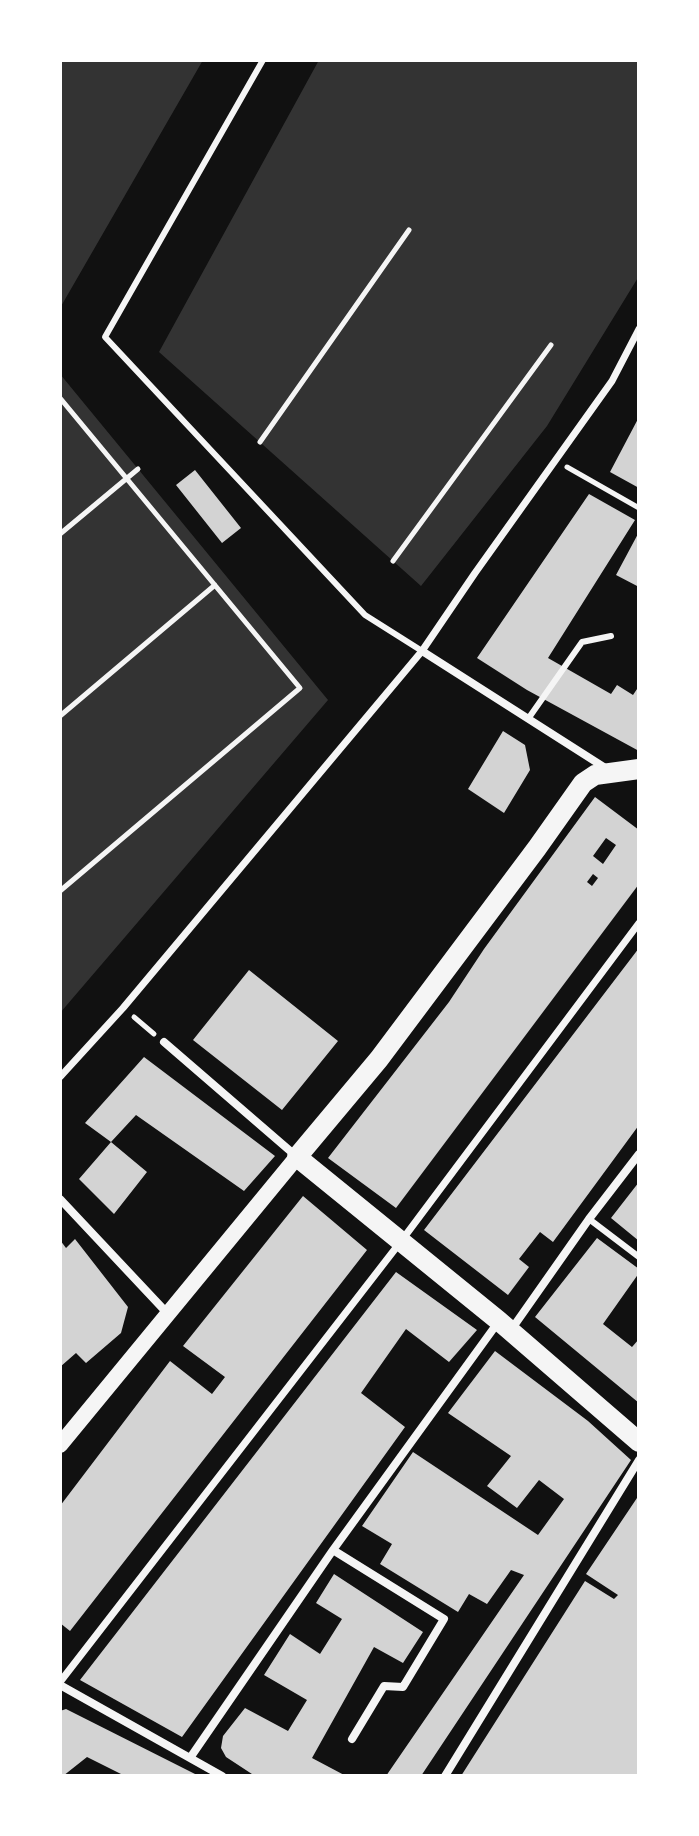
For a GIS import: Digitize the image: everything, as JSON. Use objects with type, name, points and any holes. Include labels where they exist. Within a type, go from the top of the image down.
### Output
[{"type":"main road","points":[[60,1445],[379,1059],[583,783],[595,775],[611,771],[637,771]]},
{"type":"main road","points":[[297,1157],[402,1240],[639,1442]]},
{"type":"street","points":[[60,1077],[123,1008],[422,651],[612,381],[639,329]]},
{"type":"street","points":[[422,651],[611,771]]},
{"type":"street","points":[[222,1776],[60,1684],[402,1240],[639,923]]},
{"type":"street","points":[[164,1042],[297,1157]]},
{"type":"street","points":[[190,1758],[333,1550],[639,1154]]},
{"type":"street","points":[[60,1199],[168,1314]]},
{"type":"street","points":[[445,1776],[639,1460]]},
{"type":"street","points":[[333,1550],[444,1619],[403,1687],[384,1686],[352,1739]]},
{"type":"lane","points":[[263,60],[105,337],[365,615],[422,651]]},
{"type":"lane","points":[[528,719],[582,642],[611,636]]},
{"type":"lane","points":[[589,1219],[639,1257]]},
{"type":"path","points":[[260,442],[409,230]]},
{"type":"path","points":[[393,561],[551,345]]},
{"type":"path","points":[[60,398],[300,688],[60,891]]},
{"type":"path","points":[[556,460],[639,508]]},
{"type":"path","points":[[60,534],[138,469]]},
{"type":"path","points":[[60,716],[215,585]]},
{"type":"path","points":[[123,1008],[164,1042]]},
{"type":"shaded area","points":[[60,60],[203,60],[60,308]]},
{"type":"shaded area","points":[[319,60],[639,60],[639,276],[547,426],[421,586],[159,352]]},
{"type":"shaded area","points":[[60,374],[328,700],[60,1013]]},
{"type":"building","points":[[639,417],[639,488],[610,472]]},
{"type":"building","points":[[195,470],[241,528],[222,543],[176,485]]},
{"type":"building","points":[[589,494],[635,520],[548,658],[611,694],[617,685],[633,695],[639,686],[639,751],[527,690],[477,658]]},
{"type":"building","points":[[639,532],[639,587],[616,575]]},
{"type":"building","points":[[503,731],[525,745],[530,770],[504,813],[468,789]]},
{"type":"building","points":[[595,797],[639,830],[639,884],[396,1208],[328,1158],[449,1002]],"holes":[[[606,838],[616,845],[603,864],[593,856]],[[593,874],[598,878],[592,886],[587,882]]]},
{"type":"building","points":[[639,948],[639,1125],[553,1242],[540,1232],[519,1259],[529,1267],[508,1295],[424,1230]]},
{"type":"building","points":[[249,970],[338,1041],[282,1110],[193,1040]]},
{"type":"building","points":[[144,1057],[275,1156],[244,1191],[136,1115],[111,1142],[85,1123]]},
{"type":"building","points":[[111,1142],[147,1172],[114,1214],[79,1179]]},
{"type":"building","points":[[639,1182],[639,1241],[611,1218]]},
{"type":"building","points":[[303,1196],[367,1250],[70,1631],[60,1623],[60,1506],[170,1361],[212,1394],[225,1377],[183,1346]]},
{"type":"building","points":[[597,1238],[639,1269],[603,1324],[632,1347],[639,1339],[639,1403],[535,1317]]},
{"type":"building","points":[[75,1239],[128,1307],[121,1333],[86,1363],[76,1353],[60,1367],[60,1240],[66,1248]]},
{"type":"building","points":[[396,1272],[477,1330],[449,1362],[406,1329],[361,1393],[405,1427],[182,1737],[80,1680]]},
{"type":"building","points":[[495,1351],[588,1421],[631,1460],[421,1776],[386,1776],[524,1575],[511,1570],[487,1604],[469,1594],[458,1612],[380,1564],[392,1544],[362,1526],[413,1452],[538,1535],[564,1499],[539,1480],[517,1508],[487,1486],[511,1456],[448,1413]]},
{"type":"building","points":[[639,1495],[639,1776],[461,1776],[585,1581],[614,1599],[618,1595],[586,1574]]},
{"type":"building","points":[[334,1574],[423,1632],[403,1663],[374,1647],[312,1758],[346,1776],[255,1776],[226,1757],[221,1748],[223,1736],[245,1708],[288,1731],[307,1700],[264,1675],[290,1634],[320,1654],[342,1619],[316,1603]]},
{"type":"building","points":[[66,1709],[199,1776],[125,1776],[87,1757],[63,1776],[60,1775],[60,1711]]}]
